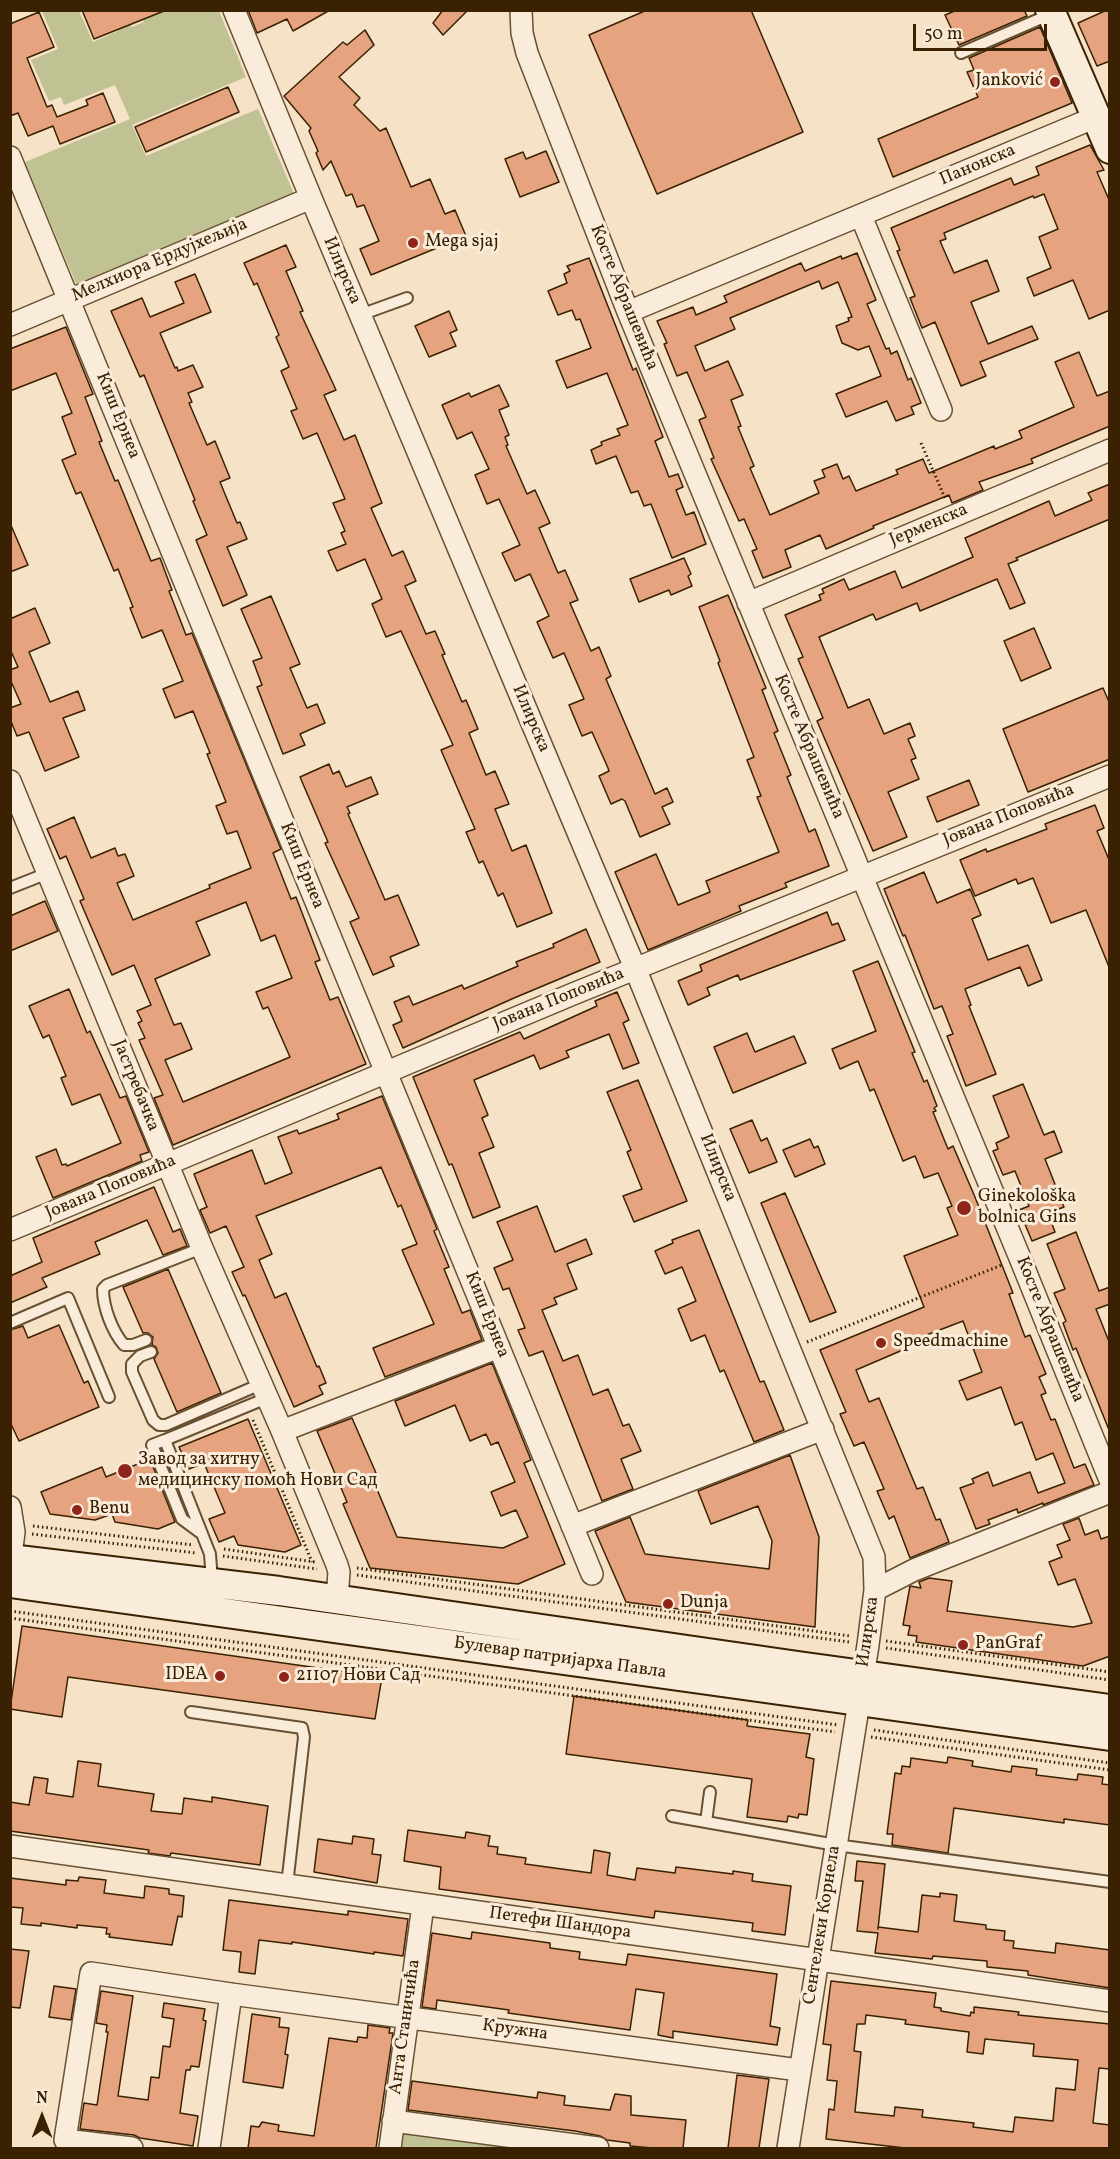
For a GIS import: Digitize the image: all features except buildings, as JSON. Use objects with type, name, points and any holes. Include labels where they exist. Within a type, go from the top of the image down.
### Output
[{"type":"main road","points":[[1051,12],[1103,114],[1110,149]]},
{"type":"main road","name":"Булевар патријарха Павла","points":[[12,1536],[212,1584],[338,1579],[858,1710],[1110,1709]]},
{"type":"main road","name":"Булевар патријарха Павла","points":[[10,1583],[858,1710],[1110,1736]]},
{"type":"street","name":"Илирска","points":[[234,10],[310,198],[635,968],[870,1545],[876,1568],[875,1590],[858,1710]]},
{"type":"street","name":"Косте Абрашевића","points":[[521,10],[526,53],[628,312],[1110,1480]]},
{"type":"street","name":"Панонска","points":[[628,312],[1103,114]]},
{"type":"street","name":"Киш Ернеа","points":[[10,157],[592,1574]]},
{"type":"street","name":"Мелхиора Ердујхељија","points":[[10,325],[310,198]]},
{"type":"street","points":[[861,216],[941,410]]},
{"type":"street","name":"Јерменска","points":[[748,603],[1110,450]]},
{"type":"street","name":"Јастребачка","points":[[10,782],[202,1248],[259,1396],[282,1431],[338,1579]]},
{"type":"street","name":"Јована Поповића","points":[[10,1230],[635,968],[861,876],[1108,782]]},
{"type":"street","points":[[282,1431],[499,1347]]},
{"type":"street","points":[[572,1526],[823,1429]]},
{"type":"street","points":[[875,1590],[914,1570],[1110,1492]]},
{"type":"street","points":[[10,1564],[12,1536]]},
{"type":"street","name":"Сентелеки Корнела","points":[[793,2148],[799,2070],[858,1710]]},
{"type":"street","name":"Петефи Шандора","points":[[10,1846],[1110,2001]]},
{"type":"street","name":"Анта Станичића","points":[[390,2148],[423,1905]]},
{"type":"street","name":"Кружна","points":[[132,2148],[65,2140],[91,1973],[231,1994],[799,2070]]},
{"type":"street","points":[[209,2148],[231,1994]]},
{"type":"street","points":[[393,2121],[598,2148]]},
{"type":"lane","points":[[962,53],[1051,12]]},
{"type":"lane","points":[[360,315],[407,298]]},
{"type":"lane","points":[[10,888],[48,873]]},
{"type":"lane","points":[[146,1340],[133,1345],[124,1345],[116,1335],[103,1296],[103,1289],[107,1285],[202,1248]]},
{"type":"lane","points":[[10,1323],[68,1298],[110,1397]]},
{"type":"lane","points":[[151,1352],[140,1356],[132,1364],[132,1372],[153,1419],[159,1425],[166,1425],[259,1396]]},
{"type":"lane","points":[[212,1584],[208,1551],[202,1535],[182,1519],[152,1445],[259,1396]]},
{"type":"lane","points":[[191,1712],[302,1728],[304,1737],[286,1885]]},
{"type":"lane","points":[[706,1822],[710,1792]]},
{"type":"lane","points":[[672,1816],[836,1845],[1110,1882]]},
{"type":"path","points":[[921,443],[952,517]]},
{"type":"path","points":[[791,1348],[1020,1258]]},
{"type":"path","points":[[259,1396],[312,1562]]},
{"type":"path","points":[[12,1536],[208,1551],[312,1562],[338,1579],[1110,1672]]},
{"type":"path","points":[[12,1536],[208,1551],[338,1579],[868,1642],[910,1653],[1110,1680]]},
{"type":"path","points":[[10,1611],[858,1710],[1110,1763]]},
{"type":"path","points":[[10,1618],[858,1710],[1110,1770]]},
{"type":"green space","points":[[42,11],[79,11],[93,42],[118,31],[116,24],[128,19],[132,27],[144,22],[140,11],[219,11],[246,77],[132,125],[146,156],[258,109],[294,194],[77,286],[25,162],[130,119],[115,85],[64,105],[61,97],[49,101],[31,60],[58,49]]},
{"type":"green space","points":[[404,2133],[528,2148],[402,2148]]},
{"type":"place","name":"Janković","points":[[1055,82]]},
{"type":"place","name":"Mega sjaj","points":[[413,243]]},
{"type":"place","name":"Ginekološka bolnica Gins","points":[[964,1208]]},
{"type":"place","name":"Speedmachine","points":[[881,1343]]},
{"type":"place","name":"Завод за хитну медицинску помоћ Нови Сад","points":[[125,1471]]},
{"type":"place","name":"Benu","points":[[77,1510]]},
{"type":"place","name":"Dunja","points":[[668,1604]]},
{"type":"place","name":"PanGraf","points":[[963,1645]]},
{"type":"place","name":"IDEA","points":[[220,1676]]},
{"type":"place","name":"21107 Нови Сад","points":[[284,1677]]}]
